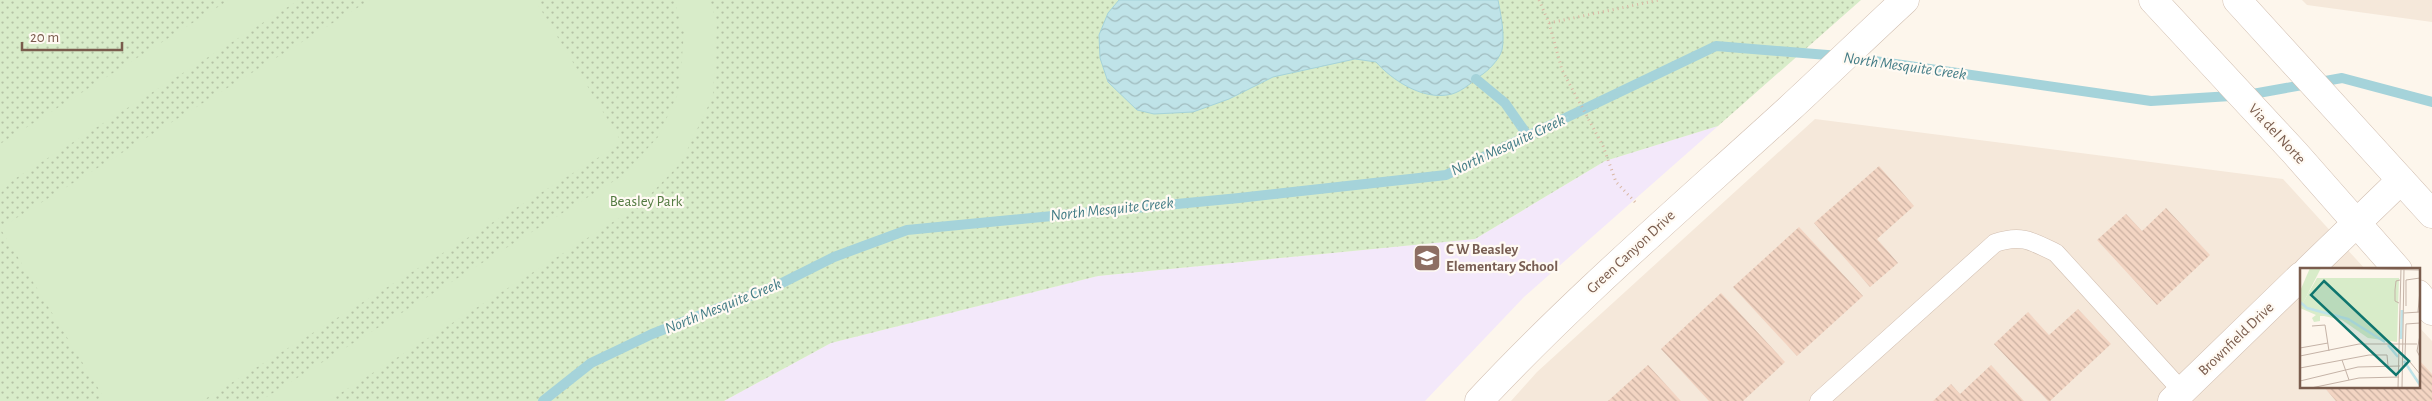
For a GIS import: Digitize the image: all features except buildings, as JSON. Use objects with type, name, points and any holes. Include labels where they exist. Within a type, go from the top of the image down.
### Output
[{"type":"street","name":"Green Canyon Drive","points":[[1479,401],[1547,330],[1905,0]]},
{"type":"street","name":"Via del Norte","points":[[2153,0],[2295,153],[2396,268]]},
{"type":"street","points":[[2239,3],[2432,214]]},
{"type":"street","points":[[2310,268],[2401,180]]},
{"type":"street","name":"Brownfield Drive","points":[[2177,396],[2300,277]]},
{"type":"street","points":[[2420,296],[2432,311]]},
{"type":"lane","points":[[1819,401],[1995,243],[2012,237],[2032,241],[2056,253],[2177,396]]},
{"type":"path","points":[[1539,0],[1549,23],[1562,70],[1603,146],[1616,182],[1657,227]]},
{"type":"path","points":[[1549,23],[1659,0]]},
{"type":"shaded area","points":[[2302,0],[2432,0],[2432,22],[2307,5]]},
{"type":"shaded area","points":[[1815,119],[2283,179],[2364,268],[2300,268],[2300,388],[2420,388],[2420,328],[2432,341],[2432,401],[1511,401],[1537,372]]},
{"type":"shaded area","name":"C W Beasley Elementary School","points":[[1718,126],[1524,297],[1425,401],[724,401],[831,343],[1098,276],[1475,239],[1605,161]]},
{"type":"green space","name":"Beasley Park","points":[[0,0],[1861,0],[1718,126],[1605,161],[1475,239],[1098,276],[831,343],[724,401],[0,401]]},
{"type":"green space","points":[[229,0],[299,0],[13,180],[0,194],[0,144]]},
{"type":"green space","points":[[370,0],[535,0],[622,143],[202,401],[106,401],[0,228]]},
{"type":"green space","points":[[674,0],[709,0],[717,21],[713,96],[681,163],[640,205],[328,401],[260,401],[622,176],[658,137],[679,91],[684,33]]},
{"type":"water","points":[[1119,0],[1498,0],[1503,44],[1501,54],[1490,68],[1465,88],[1447,95],[1427,94],[1417,91],[1390,75],[1376,62],[1355,59],[1273,77],[1229,99],[1193,112],[1154,114],[1137,110],[1108,82],[1100,58],[1099,35],[1108,13]]},
{"type":"waterway","name":"North Mesquite Creek","points":[[543,401],[591,363],[652,334],[778,285],[834,257],[907,230],[1239,198],[1446,175],[1716,46],[1840,56],[2151,101],[2247,95],[2342,78],[2432,102]]},
{"type":"waterway","points":[[1476,79],[1505,103],[1528,136]]},
{"type":"place","name":"C W Beasley Elementary School","points":[[1427,258]]}]
